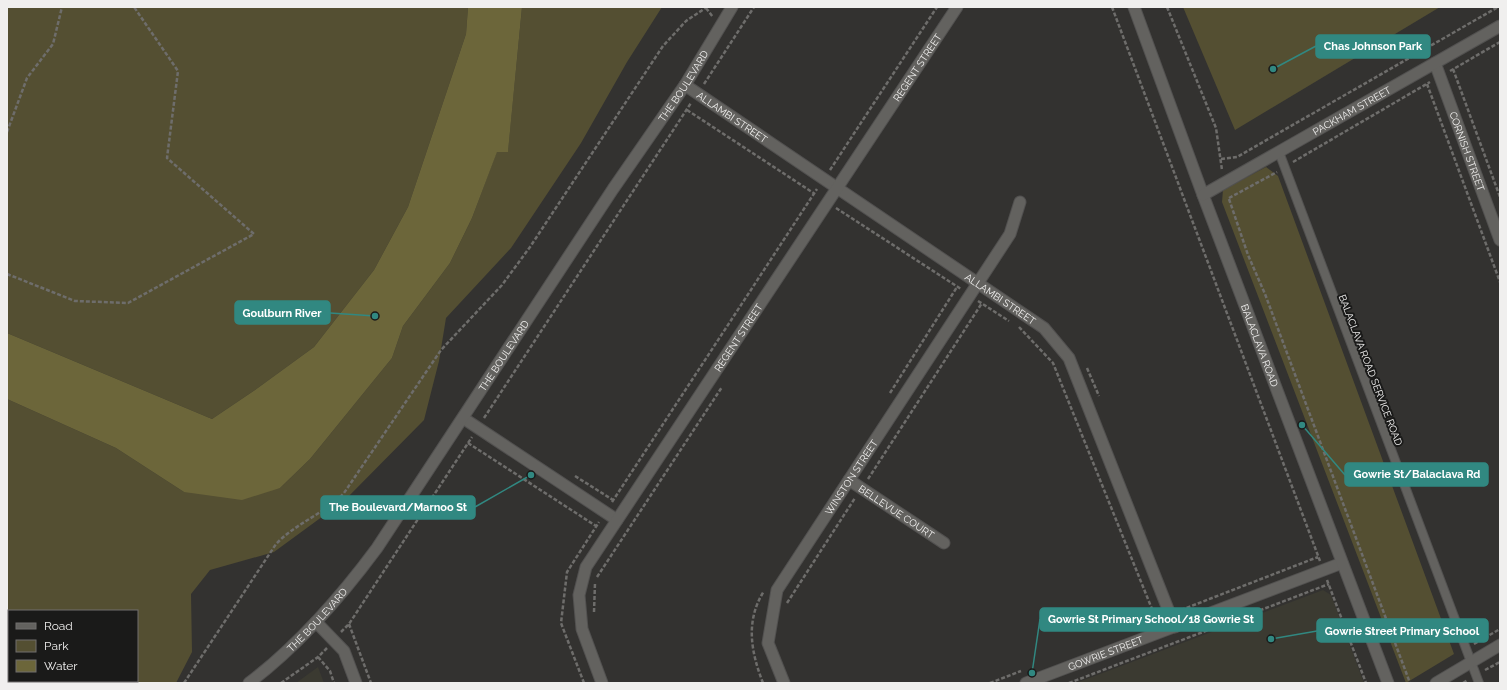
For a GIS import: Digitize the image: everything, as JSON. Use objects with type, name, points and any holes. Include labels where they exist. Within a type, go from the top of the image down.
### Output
[{"type":"street","name":"THE BOULEVARD","points":[[249,683],[265,671],[316,622],[342,593],[377,548],[613,189],[685,85],[732,7]]},
{"type":"street","name":"REGENT STREET","points":[[602,683],[582,629],[580,595],[586,567],[957,7]]},
{"type":"street","name":"BALACLAVA ROAD","points":[[1134,7],[1203,195],[1388,683]]},
{"type":"street","name":"PACKHAM STREET","points":[[1203,195],[1500,26]]},
{"type":"street","name":"CORNISH STREET","points":[[1435,63],[1500,240]]},
{"type":"street","name":"ALLAMBI STREET","points":[[685,85],[1044,328],[1070,358],[1175,627]]},
{"type":"street","name":"WINSTON STREET","points":[[784,683],[768,643],[777,590],[1010,234],[1020,202]]},
{"type":"street","points":[[463,418],[617,520]]},
{"type":"street","name":"BELLEVUE COURT","points":[[849,480],[944,543]]},
{"type":"street","name":"GOWRIE STREET","points":[[1026,683],[1342,562]]},
{"type":"street","points":[[316,622],[344,651],[356,683]]},
{"type":"street","points":[[1436,683],[1500,646]]},
{"type":"lane","name":"BALACLAVA ROAD SERVICE ROAD","points":[[1279,152],[1479,683]]},
{"type":"path","points":[[7,132],[27,78],[53,44],[62,7]]},
{"type":"path","points":[[7,274],[75,301],[128,303],[254,234],[168,158],[178,71],[134,7]]},
{"type":"path","points":[[184,683],[276,544],[285,535],[327,508],[344,493],[440,350],[498,290],[530,247],[663,46],[686,21],[707,7]]},
{"type":"path","points":[[281,683],[318,657],[349,624],[754,7]]},
{"type":"path","points":[[1112,7],[1366,683]]},
{"type":"path","points":[[1167,7],[1216,128],[1224,183],[1248,255],[1265,294],[1410,683]]},
{"type":"path","points":[[1221,159],[1238,158],[1498,7]]},
{"type":"path","points":[[1229,199],[1500,42]]},
{"type":"path","points":[[1453,69],[1500,197]]},
{"type":"path","points":[[704,83],[711,87]]},
{"type":"path","points":[[1427,84],[1500,282]]},
{"type":"path","points":[[824,164],[844,178]]},
{"type":"path","points":[[834,216],[848,195]]},
{"type":"path","points":[[1087,367],[1101,402]]},
{"type":"path","points":[[593,617],[596,578],[726,381]]},
{"type":"path","points":[[468,443],[596,526]]},
{"type":"path","points":[[1127,630],[1318,557]]},
{"type":"path","points":[[1069,683],[1329,584]]},
{"type":"path","points":[[349,624],[371,683]]},
{"type":"path","points":[[1466,649],[1500,629]]},
{"type":"path","points":[[318,657],[330,671],[334,683]]},
{"type":"path","points":[[990,683],[1026,669]]},
{"type":"shaded area","points":[[1323,590],[1331,595],[1364,683],[1076,683]]},
{"type":"shaded area","points":[[318,667],[324,683],[296,683]]},
{"type":"green space","points":[[7,7],[468,7],[466,34],[408,207],[374,270],[314,347],[212,419],[7,333]]},
{"type":"green space","points":[[522,7],[662,7],[627,62],[581,143],[511,248],[446,318],[439,361],[424,420],[345,500],[274,552],[210,570],[191,594],[192,652],[176,683],[7,683],[7,399],[116,448],[184,492],[280,488],[310,459],[392,358],[403,326],[450,263],[472,218],[497,151],[508,151]]},
{"type":"green space","points":[[1183,7],[1440,7],[1235,130]]},
{"type":"green space","points":[[1266,167],[1278,176],[1454,654],[1406,683],[1222,202],[1223,190]]},
{"type":"water","points":[[468,7],[522,7],[508,152],[497,152],[472,218],[450,263],[403,326],[392,358],[310,459],[280,488],[242,500],[184,492],[116,448],[7,399],[7,333],[212,419],[314,347],[374,270],[408,207],[466,34]]},
{"type":"place","name":"Chas Johnson Park","points":[[1273,69]]},
{"type":"place","name":"Goulburn River","points":[[375,316]]},
{"type":"place","name":"Gowrie St/Balaclava Rd","points":[[1302,425]]},
{"type":"place","name":"The Boulevard/Marnoo St","points":[[531,475]]},
{"type":"place","name":"Gowrie Street Primary School","points":[[1271,639]]},
{"type":"place","name":"Gowrie St Primary School/18 Gowrie St","points":[[1032,673]]}]
